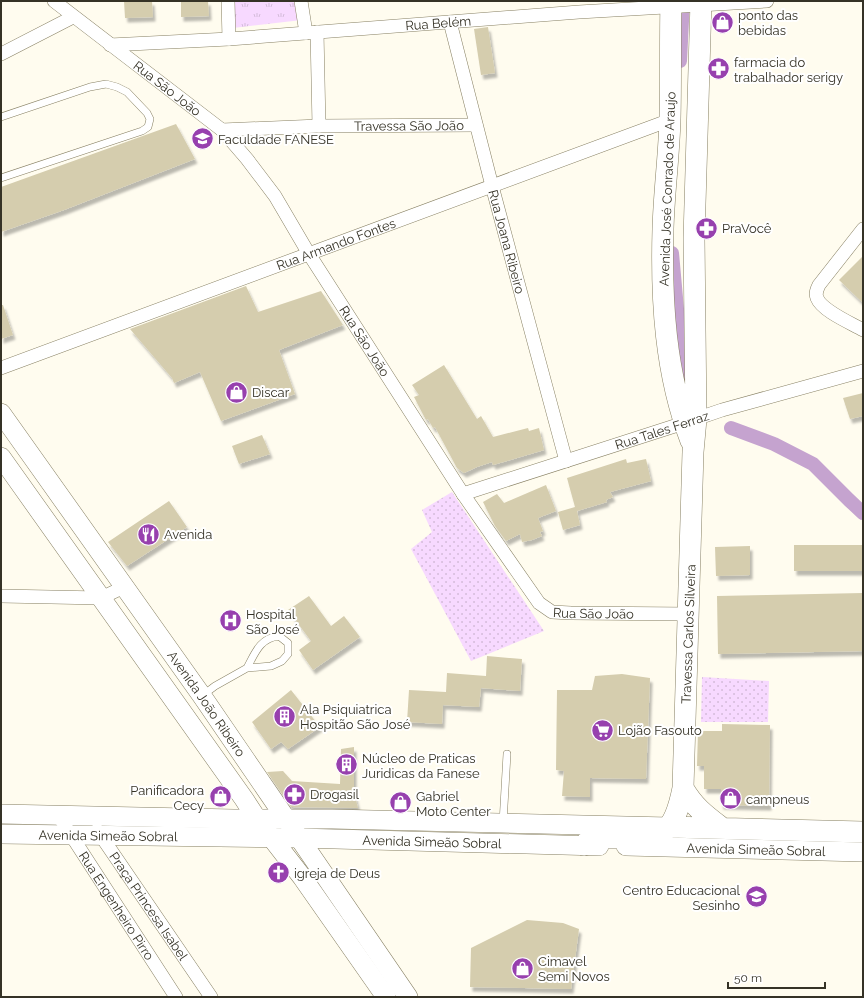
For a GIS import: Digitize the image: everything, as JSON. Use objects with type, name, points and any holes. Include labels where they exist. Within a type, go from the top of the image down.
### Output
[{"type":"main road","points":[[690,421],[700,4]]},
{"type":"main road","name":"Avenida José Conrado de Araujo","points":[[673,5],[670,120],[663,228],[663,287],[666,332],[675,391],[690,421]]},
{"type":"main road","name":"Avenida João Ribeiro","points":[[1,413],[202,696],[408,997]]},
{"type":"main road","name":"Travessa Carlos Silveira","points":[[683,788],[693,446],[690,421]]},
{"type":"main road","name":"Avenida João Ribeiro","points":[[1,457],[257,819],[302,877],[386,997]]},
{"type":"main road","points":[[584,845],[589,840],[601,838],[647,838],[657,836],[670,827],[680,804],[683,788]]},
{"type":"main road","points":[[683,788],[690,801],[722,828]]},
{"type":"main road","name":"Avenida Simeão Sobral","points":[[1,814],[257,819],[286,818],[863,832]]},
{"type":"main road","name":"Avenida Simeão Sobral","points":[[1,834],[298,838],[863,852]]},
{"type":"street","name":"Rua São João","points":[[54,1],[222,130],[260,174],[275,196],[309,254],[463,494],[535,599],[542,606],[552,612],[571,614],[689,614]]},
{"type":"street","points":[[228,1],[229,38]]},
{"type":"street","points":[[300,1],[312,32],[319,126]]},
{"type":"street","name":"Rua Belém","points":[[110,45],[450,22],[579,7],[767,1]]},
{"type":"street","points":[[1,54],[73,17]]},
{"type":"street","name":"Rua Joana Ribeiro","points":[[450,22],[492,186],[566,461]]},
{"type":"street","name":"Rua Armando Fontes","points":[[1,368],[670,120]]},
{"type":"street","name":"Travessa São João","points":[[222,130],[319,126],[476,125]]},
{"type":"street","points":[[863,229],[819,285],[816,292],[817,298],[827,310],[863,330]]},
{"type":"street","name":"Rua Tales Ferraz","points":[[463,494],[722,410],[863,371]]},
{"type":"street","points":[[1,596],[101,598],[124,587]]},
{"type":"street","name":"Rua Engenheiro Pirro","points":[[58,815],[176,997]]},
{"type":"street","name":"Praça Princesa Isabel","points":[[85,815],[211,997]]},
{"type":"lane","points":[[1,117],[90,87],[106,84],[127,92],[147,113],[150,119],[148,127],[142,130],[1,178]]},
{"type":"lane","points":[[202,696],[215,686],[247,668],[271,666],[282,661],[288,654],[288,643],[279,636],[270,637],[263,642],[247,668]]},
{"type":"lane","points":[[503,823],[507,754]]},
{"type":"green space","points":[[231,1],[300,1],[302,20],[233,28]]},
{"type":"green space","points":[[452,492],[544,631],[471,661],[411,549],[432,532],[422,510]]},
{"type":"green space","points":[[702,677],[769,681],[768,722],[701,722]]},
{"type":"building","points":[[124,1],[152,1],[153,17],[125,18]]},
{"type":"building","points":[[181,1],[208,1],[209,16],[181,17]]},
{"type":"building","points":[[488,27],[495,73],[481,75],[474,29]]},
{"type":"building","name":"Faculdade FANESE","points":[[176,124],[195,159],[64,210],[1,232],[1,187]]},
{"type":"building","points":[[863,256],[863,303],[839,280]]},
{"type":"building","points":[[246,286],[258,312],[321,291],[343,325],[279,350],[295,394],[221,421],[200,372],[174,383],[172,378],[130,329]]},
{"type":"building","points":[[1,305],[3,305],[13,335],[1,339]]},
{"type":"building","points":[[444,365],[477,419],[481,416],[493,437],[528,428],[529,431],[539,428],[544,450],[493,465],[492,462],[464,473],[457,468],[435,427],[433,428],[428,419],[426,420],[414,397],[419,395],[412,385]]},
{"type":"building","points":[[863,393],[863,416],[850,419],[843,398]]},
{"type":"building","points":[[262,435],[270,454],[239,464],[232,446]]},
{"type":"building","points":[[626,459],[627,463],[646,459],[651,481],[610,492],[613,497],[606,500],[607,502],[577,511],[580,525],[563,530],[558,512],[575,507],[567,478]]},
{"type":"building","points":[[546,485],[556,511],[538,518],[543,531],[540,532],[542,536],[522,542],[520,534],[506,541],[495,526],[483,502],[497,494],[504,503]]},
{"type":"building","name":"Avenida","points":[[169,501],[187,527],[127,566],[108,542]]},
{"type":"building","points":[[794,545],[863,545],[863,571],[794,571]]},
{"type":"building","points":[[750,546],[750,575],[716,576],[715,547]]},
{"type":"building","points":[[863,593],[863,651],[718,654],[717,596]]},
{"type":"building","points":[[309,596],[331,626],[344,616],[360,637],[313,670],[299,650],[311,641],[288,610]]},
{"type":"building","points":[[487,656],[522,659],[520,691],[481,688],[479,707],[443,705],[442,724],[407,722],[409,690],[446,692],[447,673],[486,676]]},
{"type":"building","name":"Lojão Fasouto","points":[[622,674],[650,678],[646,779],[590,778],[590,797],[562,796],[564,771],[556,770],[557,690],[592,690],[595,676]]},
{"type":"building","name":"Ala Psiquiatrica Hospitão São José","points":[[291,690],[320,727],[288,749],[281,742],[271,749],[252,722]]},
{"type":"building","points":[[722,724],[770,725],[769,806],[721,805],[721,789],[704,789],[704,766],[697,766],[698,731],[722,731]]},
{"type":"building","points":[[354,747],[354,793],[358,808],[291,807],[267,772],[283,771],[292,781],[340,784],[341,749]]},
{"type":"building","name":"Cimavel Semi Novos","points":[[527,920],[563,923],[579,929],[571,989],[470,987],[471,948]]},
{"type":"waterway","points":[[680,61],[683,1]]},
{"type":"waterway","points":[[672,253],[683,376]]},
{"type":"waterway","points":[[731,428],[774,444],[813,464],[863,513]]},
{"type":"place","name":"ponto das bebidas","points":[[722,22]]},
{"type":"place","name":"farmacia do trabalhador serigy","points":[[718,69]]},
{"type":"place","name":"Faculdade FANESE","points":[[202,139]]},
{"type":"place","name":"PraVocê","points":[[707,228]]},
{"type":"place","name":"Discar","points":[[237,392]]},
{"type":"place","name":"Avenida","points":[[148,534]]},
{"type":"place","name":"Hospital São José","points":[[231,621]]},
{"type":"place","name":"Ala Psiquiatrica Hospitão São José","points":[[285,716]]},
{"type":"place","name":"Lojão Fasouto","points":[[602,730]]},
{"type":"place","name":"Núcleo de Praticas Juridicas da Fanese","points":[[347,765]]},
{"type":"place","name":"Drogasil","points":[[294,794]]},
{"type":"place","name":"Panificadora Cecy","points":[[220,797]]},
{"type":"place","name":"campneus","points":[[730,799]]},
{"type":"place","name":"Gabriel Moto Center","points":[[401,803]]},
{"type":"place","name":"igreja de Deus","points":[[278,873]]},
{"type":"place","name":"Centro Educacional Sesinho","points":[[756,897]]},
{"type":"place","name":"Cimavel Semi Novos","points":[[522,968]]}]
